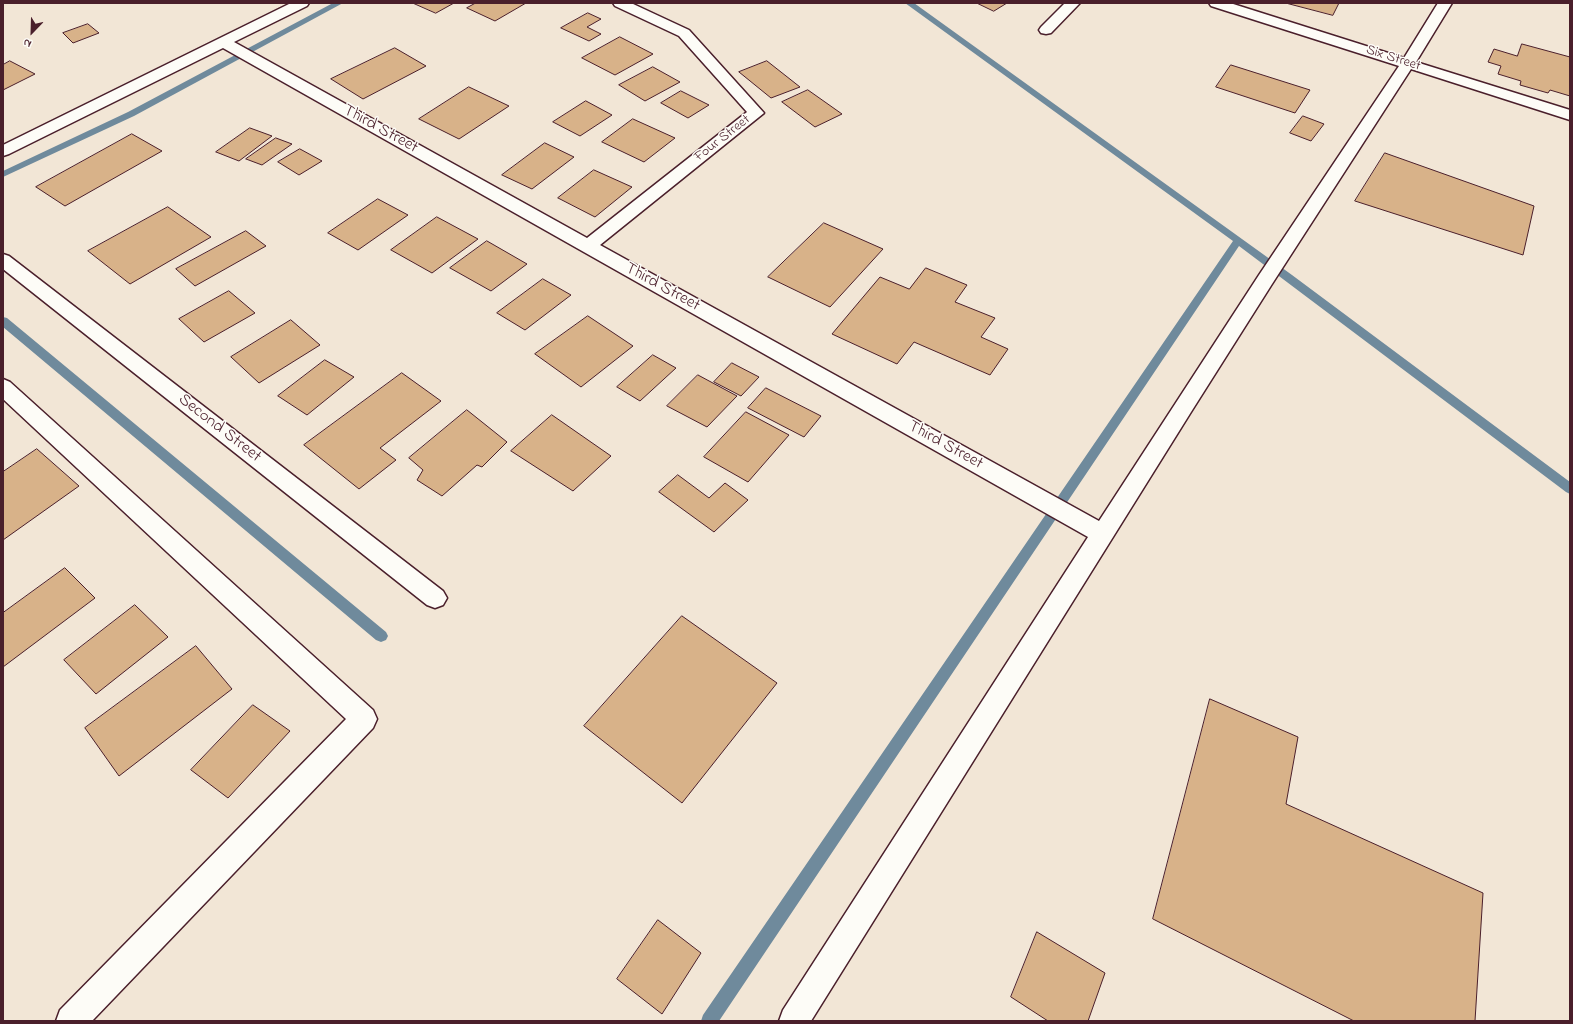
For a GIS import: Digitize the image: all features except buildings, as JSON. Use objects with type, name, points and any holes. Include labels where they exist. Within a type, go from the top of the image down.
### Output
[{"type":"street","points":[[3,151],[302,3]]},
{"type":"street","name":"Four Street","points":[[588,246],[756,113],[684,32],[620,3]]},
{"type":"street","points":[[1046,30],[1073,3]]},
{"type":"street","name":"Six Street","points":[[1216,3],[1570,115]]},
{"type":"street","points":[[794,1021],[1255,294],[1408,64],[1445,3]]},
{"type":"street","name":"Third Street","points":[[223,42],[1102,534]]},
{"type":"street","name":"Second Street","points":[[3,260],[435,598]]},
{"type":"street","points":[[3,387],[364,718],[70,1021]]},
{"type":"waterway","points":[[3,174],[131,114],[339,3]]},
{"type":"waterway","points":[[909,3],[1289,277],[1570,489]]},
{"type":"waterway","points":[[709,1021],[1238,241]]},
{"type":"waterway","points":[[3,321],[381,636]]}]
